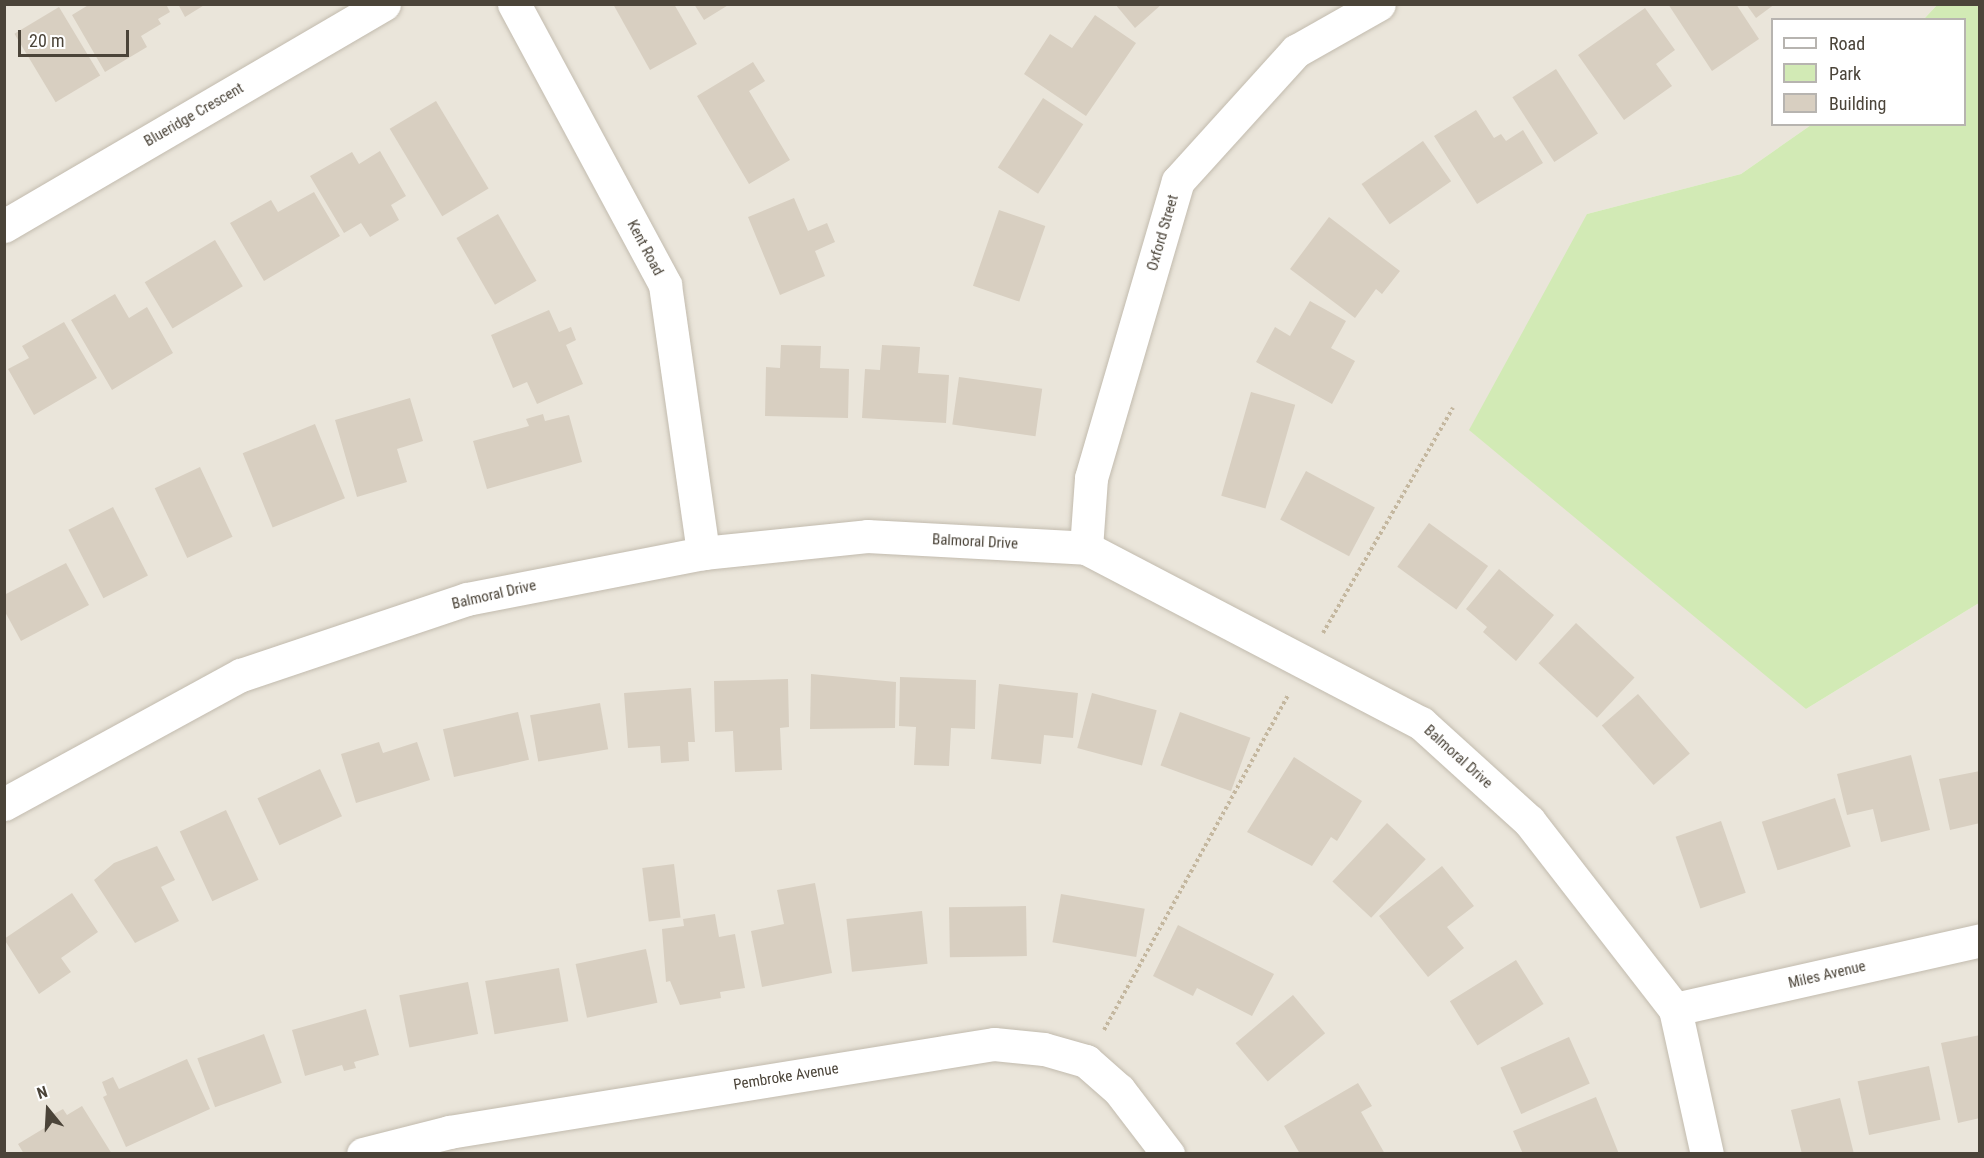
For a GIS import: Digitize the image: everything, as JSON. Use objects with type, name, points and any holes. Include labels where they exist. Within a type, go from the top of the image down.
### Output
[{"type":"street","name":"Blueridge Crescent","points":[[5,225],[384,4]]},
{"type":"street","name":"Kent Road","points":[[514,4],[665,285],[703,553]]},
{"type":"street","name":"Oxford Street","points":[[1086,548],[1091,478],[1178,181],[1296,51],[1379,4]]},
{"type":"street","name":"Balmoral Drive","points":[[4,804],[241,675],[467,598],[703,553],[867,536],[1086,548],[1307,660],[1421,723],[1529,821],[1675,1009],[1707,1154]]},
{"type":"street","name":"Miles Avenue","points":[[1675,1009],[1980,940]]},
{"type":"street","name":"Pembroke Avenue","points":[[363,1154],[449,1132],[994,1044],[1044,1049],[1086,1061],[1119,1090],[1168,1154]]},
{"type":"path","points":[[1086,1061],[1307,660],[1453,408]]},
{"type":"shaded area","points":[[5,5],[1937,5],[1925,18],[1771,18],[1771,126],[1810,126],[1741,174],[1587,214],[1806,709],[1979,603],[1979,1153],[5,1154]]},
{"type":"green space","points":[[1937,5],[1979,5],[1979,603],[1806,709],[1469,430],[1587,214],[1741,174],[1810,126],[1966,126],[1966,18],[1925,18]]},
{"type":"building","points":[[90,4],[166,4],[170,12],[158,19],[161,24],[141,36],[147,47],[105,72],[72,15]]},
{"type":"building","points":[[178,4],[206,4],[185,17]]},
{"type":"building","points":[[613,4],[674,4],[697,44],[650,70]]},
{"type":"building","points":[[694,4],[730,4],[704,20]]},
{"type":"building","points":[[1115,4],[1162,4],[1135,28]]},
{"type":"building","points":[[1668,4],[1736,4],[1759,39],[1712,71]]},
{"type":"building","points":[[1746,4],[1775,4],[1756,18]]},
{"type":"building","points":[[59,7],[100,76],[56,102],[14,34]]},
{"type":"building","points":[[1645,8],[1675,50],[1656,64],[1672,86],[1624,120],[1578,55]]},
{"type":"building","points":[[1095,15],[1136,43],[1086,116],[1024,74],[1050,34],[1072,48]]},
{"type":"building","points":[[753,62],[765,81],[749,91],[790,160],[749,184],[697,96]]},
{"type":"building","points":[[1556,69],[1598,134],[1554,162],[1512,97]]},
{"type":"building","points":[[1043,98],[1083,124],[1038,194],[998,168]]},
{"type":"building","points":[[436,101],[489,188],[442,216],[390,129]]},
{"type":"building","points":[[1476,110],[1494,138],[1501,134],[1506,141],[1523,130],[1543,163],[1477,204],[1434,136]]},
{"type":"building","points":[[1423,141],[1451,181],[1390,224],[1362,184]]},
{"type":"building","points":[[380,151],[406,196],[391,205],[399,220],[370,237],[361,223],[344,233],[310,176],[352,152],[359,164]]},
{"type":"building","points":[[314,192],[340,236],[264,281],[230,223],[271,200],[278,212]]},
{"type":"building","points":[[794,198],[808,231],[827,223],[835,242],[815,251],[825,276],[780,295],[748,217]]},
{"type":"building","points":[[999,210],[1045,226],[1019,302],[973,286]]},
{"type":"building","points":[[498,214],[536,281],[495,305],[456,238]]},
{"type":"building","points":[[1329,217],[1400,271],[1382,294],[1376,289],[1355,318],[1290,269]]},
{"type":"building","points":[[215,240],[243,286],[173,329],[145,282]]},
{"type":"building","points":[[115,294],[129,318],[147,307],[173,353],[112,390],[71,320]]},
{"type":"building","points":[[1310,301],[1346,321],[1331,348],[1355,361],[1332,404],[1256,362],[1275,327],[1290,336]]},
{"type":"building","points":[[549,310],[559,332],[571,327],[576,340],[566,345],[583,384],[537,404],[527,382],[513,388],[491,335]]},
{"type":"building","points":[[64,322],[97,378],[34,415],[8,369],[29,358],[22,346]]},
{"type":"building","points":[[781,345],[821,346],[820,368],[849,369],[848,418],[765,416],[766,367],[780,368]]},
{"type":"building","points":[[882,345],[920,347],[918,373],[949,375],[946,423],[862,418],[865,369],[880,370]]},
{"type":"building","points":[[959,377],[1042,389],[1036,436],[952,425]]},
{"type":"building","points":[[1251,392],[1295,405],[1265,508],[1221,496]]},
{"type":"building","points":[[410,398],[423,441],[397,449],[407,482],[357,497],[335,420]]},
{"type":"building","points":[[543,414],[545,421],[569,415],[582,462],[487,489],[473,441],[529,426],[526,419]]},
{"type":"building","points":[[315,424],[345,498],[273,527],[243,453]]},
{"type":"building","points":[[200,467],[233,537],[187,558],[155,488]]},
{"type":"building","points":[[1306,471],[1375,508],[1349,556],[1280,520]]},
{"type":"building","points":[[113,507],[148,576],[103,598],[68,530]]},
{"type":"building","points":[[1429,523],[1488,566],[1456,610],[1397,567]]},
{"type":"building","points":[[66,563],[89,605],[21,641],[4,610],[4,595]]},
{"type":"building","points":[[1499,569],[1554,615],[1516,661],[1483,632],[1487,627],[1466,609]]},
{"type":"building","points":[[1576,623],[1635,678],[1597,718],[1538,663]]},
{"type":"building","points":[[811,674],[896,682],[895,728],[810,729]]},
{"type":"building","points":[[900,677],[976,680],[975,729],[951,728],[949,766],[914,765],[916,727],[899,726]]},
{"type":"building","points":[[788,679],[789,727],[780,728],[782,770],[735,772],[733,731],[715,732],[714,681]]},
{"type":"building","points":[[999,684],[1078,693],[1073,738],[1044,735],[1041,764],[991,759]]},
{"type":"building","points":[[691,688],[695,742],[688,742],[689,761],[661,763],[660,746],[628,748],[624,693]]},
{"type":"building","points":[[1092,693],[1157,710],[1142,765],[1077,748]]},
{"type":"building","points":[[1638,694],[1690,754],[1654,785],[1602,725]]},
{"type":"building","points":[[600,703],[608,749],[538,762],[530,715]]},
{"type":"building","points":[[518,712],[529,760],[454,777],[443,729]]},
{"type":"building","points":[[1180,712],[1250,738],[1231,791],[1161,766]]},
{"type":"building","points":[[379,742],[383,753],[417,742],[430,780],[356,803],[341,754]]},
{"type":"building","points":[[1911,755],[1930,830],[1881,842],[1873,809],[1847,815],[1837,774]]},
{"type":"building","points":[[1294,757],[1362,801],[1337,841],[1331,837],[1312,866],[1247,832]]},
{"type":"building","points":[[320,769],[342,816],[279,845],[257,798]]},
{"type":"building","points":[[1980,771],[1980,823],[1950,830],[1939,779]]},
{"type":"building","points":[[1835,798],[1851,847],[1778,870],[1762,822]]},
{"type":"building","points":[[226,810],[259,880],[212,901],[180,832]]},
{"type":"building","points":[[1721,821],[1746,893],[1700,908],[1676,837]]},
{"type":"building","points":[[1387,823],[1426,859],[1371,918],[1332,882]]},
{"type":"building","points":[[157,846],[175,880],[161,887],[179,921],[135,943],[94,880],[114,863]]},
{"type":"building","points":[[674,864],[681,918],[649,921],[642,868]]},
{"type":"building","points":[[1442,866],[1474,906],[1447,927],[1464,948],[1428,977],[1379,916]]},
{"type":"building","points":[[815,883],[832,973],[762,987],[751,931],[784,924],[777,890]]},
{"type":"building","points":[[72,893],[98,932],[61,958],[71,972],[39,994],[4,939]]},
{"type":"building","points":[[1061,894],[1145,909],[1136,957],[1052,942]]},
{"type":"building","points":[[1026,906],[1027,956],[950,957],[949,907]]},
{"type":"building","points":[[922,911],[928,964],[852,972],[846,919]]},
{"type":"building","points":[[715,914],[719,937],[735,934],[745,988],[720,992],[721,998],[680,1005],[670,981],[666,982],[662,929],[684,926],[683,919]]},
{"type":"building","points":[[1178,925],[1274,974],[1252,1016],[1197,988],[1193,996],[1153,976]]},
{"type":"building","points":[[646,949],[657,1003],[587,1018],[576,964]]},
{"type":"building","points":[[1516,960],[1544,1004],[1477,1045],[1450,1001]]},
{"type":"building","points":[[559,968],[568,1021],[495,1034],[485,981]]},
{"type":"building","points":[[468,982],[478,1034],[409,1047],[399,995]]},
{"type":"building","points":[[1293,995],[1325,1033],[1268,1082],[1236,1043]]},
{"type":"building","points":[[366,1009],[379,1055],[354,1062],[356,1068],[344,1071],[342,1065],[305,1076],[292,1030]]},
{"type":"building","points":[[264,1034],[282,1083],[215,1107],[197,1058]]},
{"type":"building","points":[[1980,1035],[1980,1118],[1958,1123],[1941,1043]]},
{"type":"building","points":[[1569,1037],[1590,1084],[1521,1114],[1500,1068]]},
{"type":"building","points":[[187,1059],[210,1109],[126,1147],[103,1097],[107,1095],[102,1082],[113,1077],[119,1089]]},
{"type":"building","points":[[1929,1066],[1940,1120],[1869,1135],[1858,1081]]},
{"type":"building","points":[[1358,1083],[1372,1106],[1361,1112],[1385,1154],[1300,1154],[1284,1126]]},
{"type":"building","points":[[1596,1097],[1619,1154],[1523,1154],[1513,1131]]},
{"type":"building","points":[[1840,1098],[1854,1154],[1802,1154],[1791,1110]]},
{"type":"building","points":[[82,1106],[112,1154],[24,1154],[18,1144],[56,1121],[52,1115],[63,1109],[67,1115]]}]
